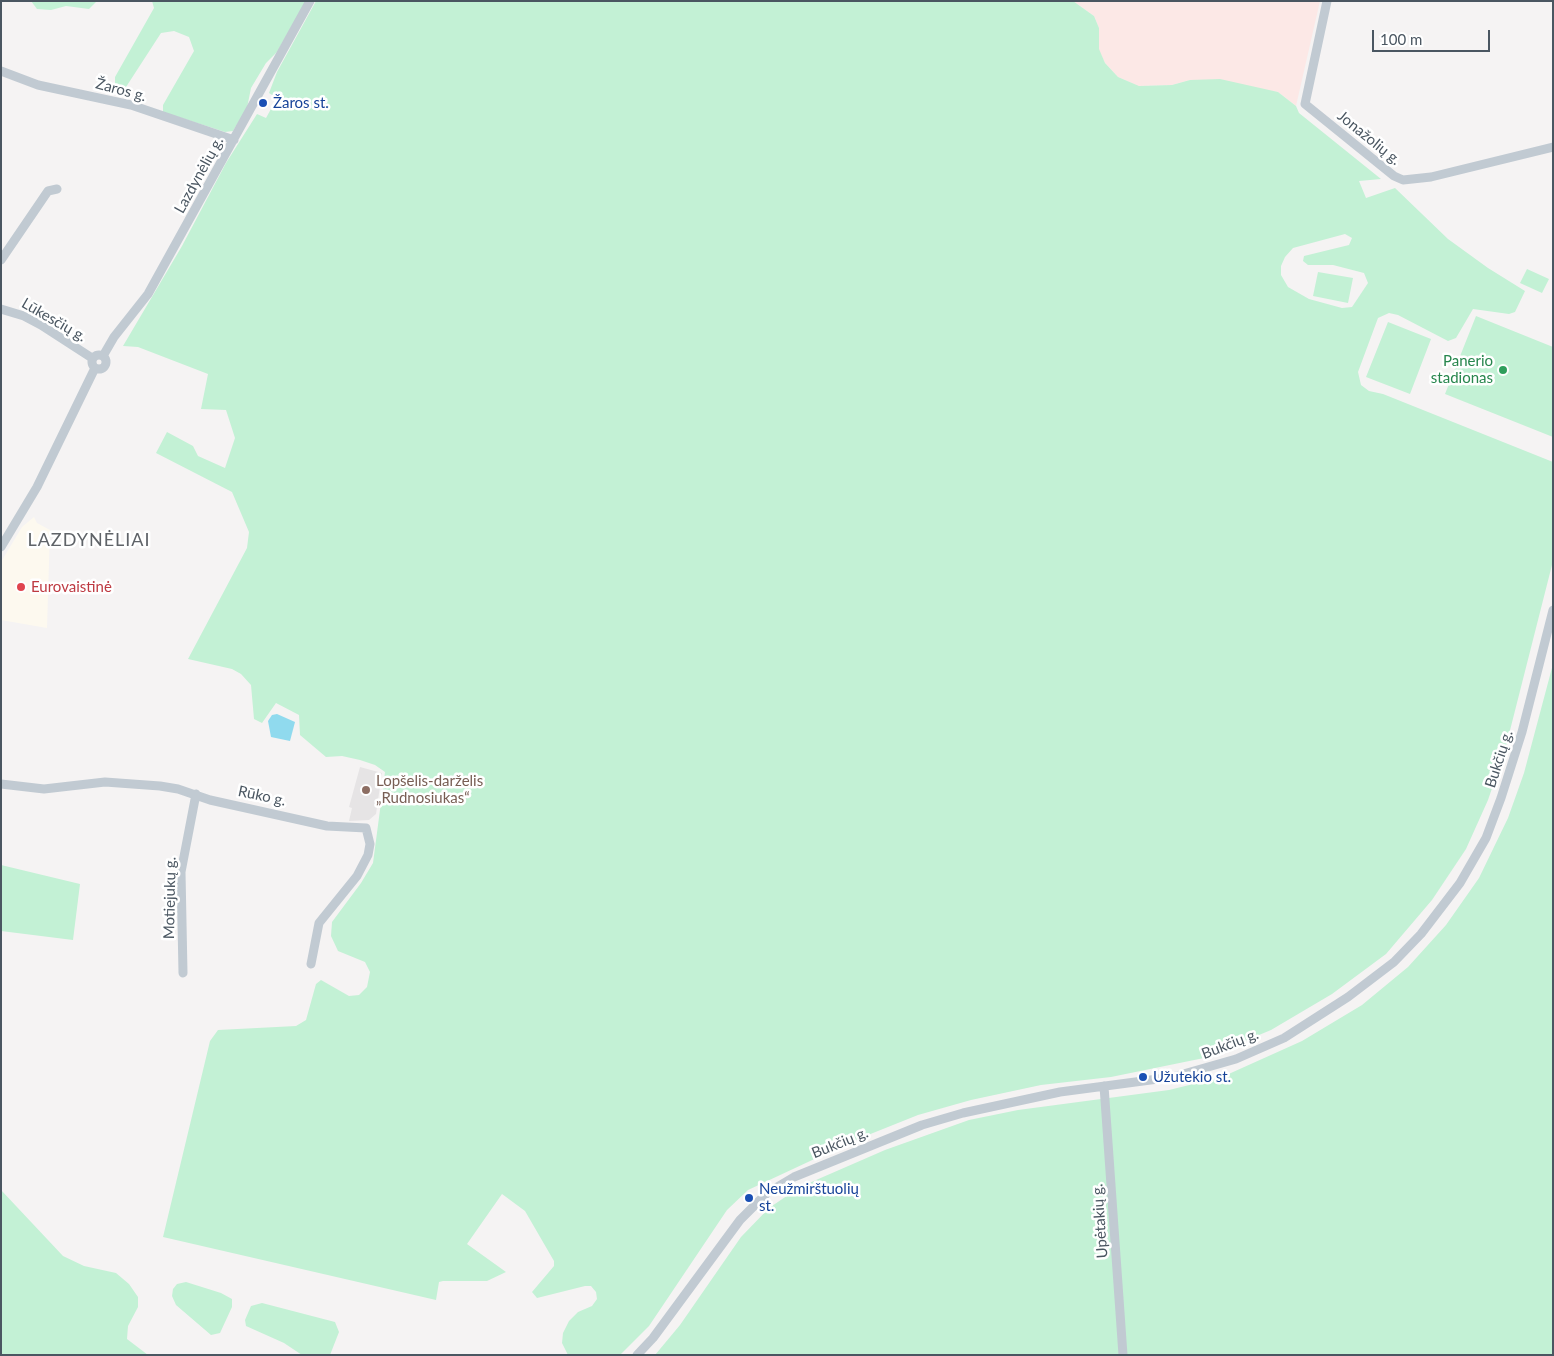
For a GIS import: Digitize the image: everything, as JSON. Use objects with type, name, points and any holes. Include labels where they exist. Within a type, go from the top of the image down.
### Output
[{"type":"street","name":"Lazdynėlių g.","points":[[102,356],[114,337],[148,294],[310,1]]},
{"type":"street","name":"Jonažolių g.","points":[[1327,1],[1305,104],[1394,176],[1402,180],[1431,177],[1553,147]]},
{"type":"street","name":"Žaros g.","points":[[1,71],[38,85],[131,105],[234,140]]},
{"type":"street","points":[[1,260],[48,191],[57,189]]},
{"type":"street","name":"Lūkesčių g.","points":[[1,309],[24,316],[41,325],[92,358]]},
{"type":"street","points":[[99,355],[102,356],[106,365],[101,369],[95,368],[91,362],[92,358],[99,355]]},
{"type":"street","points":[[1,547],[37,487],[95,368]]},
{"type":"street","name":"Bukčių g.","points":[[637,1355],[653,1338],[740,1220],[758,1201],[780,1184],[883,1140],[938,1120],[1012,1101],[1104,1086],[1173,1078],[1236,1059],[1284,1038],[1348,997],[1394,962],[1420,934],[1460,883],[1486,838],[1522,732],[1553,610]]},
{"type":"street","name":"Rūko g.","points":[[1,784],[44,789],[124,782],[178,789],[210,800],[327,826],[366,828],[370,844],[368,855],[357,876],[319,923],[310,964]]},
{"type":"street","name":"Motiejukų g.","points":[[183,973],[181,872],[196,794]]},
{"type":"street","name":"Upėtakių g.","points":[[1104,1086],[1122,1355]]},
{"type":"shaded area","points":[[1073,1],[1320,1],[1296,106],[1278,92],[1190,80],[1172,85],[1138,86],[1118,77],[1105,63],[1098,49],[1099,28],[1094,16]]},
{"type":"shaded area","points":[[34,517],[37,523],[50,530],[47,628],[1,620],[1,562],[22,527]]},
{"type":"shaded area","name":"Lopšelis-darželis „Rudnosiukas“","points":[[360,767],[382,773],[376,814],[369,820],[349,821],[352,808],[349,807]]},
{"type":"green space","points":[[31,1],[97,1],[89,9],[66,6],[51,10],[37,9]]},
{"type":"green space","points":[[152,1],[306,1],[277,52],[266,63],[251,88],[247,108],[233,131],[225,132],[163,112],[163,105],[194,51],[189,37],[174,31],[161,33],[126,87],[120,87],[115,84],[115,77],[154,8]]},
{"type":"green space","points":[[316,1],[1073,1],[1094,16],[1099,28],[1099,49],[1105,63],[1118,77],[1139,86],[1172,85],[1190,80],[1220,79],[1278,92],[1296,106],[1299,113],[1381,179],[1359,181],[1366,198],[1395,188],[1448,239],[1488,268],[1525,291],[1515,312],[1509,314],[1473,309],[1456,338],[1448,341],[1398,315],[1389,313],[1378,318],[1358,372],[1361,385],[1369,391],[1383,394],[1553,462],[1553,561],[1505,750],[1488,800],[1466,849],[1432,900],[1386,954],[1332,994],[1271,1030],[1204,1058],[1111,1077],[1041,1085],[971,1100],[918,1115],[853,1141],[748,1190],[727,1210],[649,1326],[620,1355],[568,1355],[562,1343],[563,1333],[569,1321],[578,1312],[592,1306],[597,1299],[596,1292],[591,1286],[585,1286],[537,1298],[532,1292],[554,1266],[554,1261],[525,1211],[502,1194],[467,1244],[506,1272],[487,1281],[439,1282],[436,1300],[163,1237],[210,1041],[218,1030],[296,1026],[306,1020],[316,984],[321,980],[349,996],[359,995],[367,987],[370,972],[365,962],[338,951],[331,936],[332,922],[361,883],[373,863],[385,772],[375,765],[360,760],[342,756],[326,757],[300,735],[299,715],[276,703],[262,723],[254,719],[251,685],[241,674],[232,669],[188,659],[247,548],[249,532],[232,492],[156,453],[167,432],[193,446],[198,456],[225,468],[235,438],[226,410],[201,409],[208,374],[138,347],[123,346],[182,246],[226,163],[257,114],[266,118],[277,98],[269,93],[277,72]],"holes":[[[1345,234],[1352,238],[1349,245],[1304,256],[1303,261],[1308,265],[1333,265],[1364,273],[1368,283],[1352,307],[1342,308],[1309,299],[1288,287],[1281,275],[1281,266],[1285,257],[1293,248]]]},
{"type":"green space","points":[[1527,269],[1549,279],[1542,293],[1520,283]]},
{"type":"green space","points":[[1318,272],[1353,278],[1348,303],[1313,296]]},
{"type":"green space","name":"Panerio stadionas","points":[[1476,316],[1553,347],[1553,437],[1445,394]]},
{"type":"green space","points":[[1388,322],[1431,339],[1410,394],[1366,377]]},
{"type":"green space","points":[[1553,664],[1553,1355],[655,1355],[680,1325],[741,1237],[769,1208],[800,1187],[885,1150],[969,1120],[1018,1110],[1169,1090],[1222,1077],[1302,1041],[1362,1005],[1408,967],[1446,925],[1479,878],[1508,818],[1524,773]]},
{"type":"green space","points":[[1,865],[80,884],[73,940],[1,931]]},
{"type":"green space","points":[[1,1190],[63,1256],[84,1266],[116,1273],[129,1284],[138,1297],[138,1307],[128,1326],[127,1339],[148,1355],[1,1355]]},
{"type":"green space","points":[[186,1282],[221,1293],[232,1299],[232,1307],[220,1333],[211,1335],[176,1305],[172,1296],[173,1289],[177,1284]]},
{"type":"green space","points":[[262,1303],[335,1322],[339,1332],[330,1355],[302,1355],[284,1343],[246,1326],[245,1320],[251,1306]]},
{"type":"water","points":[[277,714],[295,722],[290,741],[271,737],[268,721],[272,715]]},
{"type":"place","name":"Žaros st.","points":[[263,103]]},
{"type":"place","name":"Panerio stadionas","points":[[1503,370]]},
{"type":"place","name":"Eurovaistinė","points":[[21,587]]},
{"type":"place","name":"Lopšelis-darželis „Rudnosiukas“","points":[[366,790]]},
{"type":"place","name":"Užutekio st.","points":[[1143,1077]]},
{"type":"place","name":"Neužmirštuolių st.","points":[[749,1198]]},
{"type":"district","name":"LAZDYNĖLIAI","points":[[89,540]]}]
